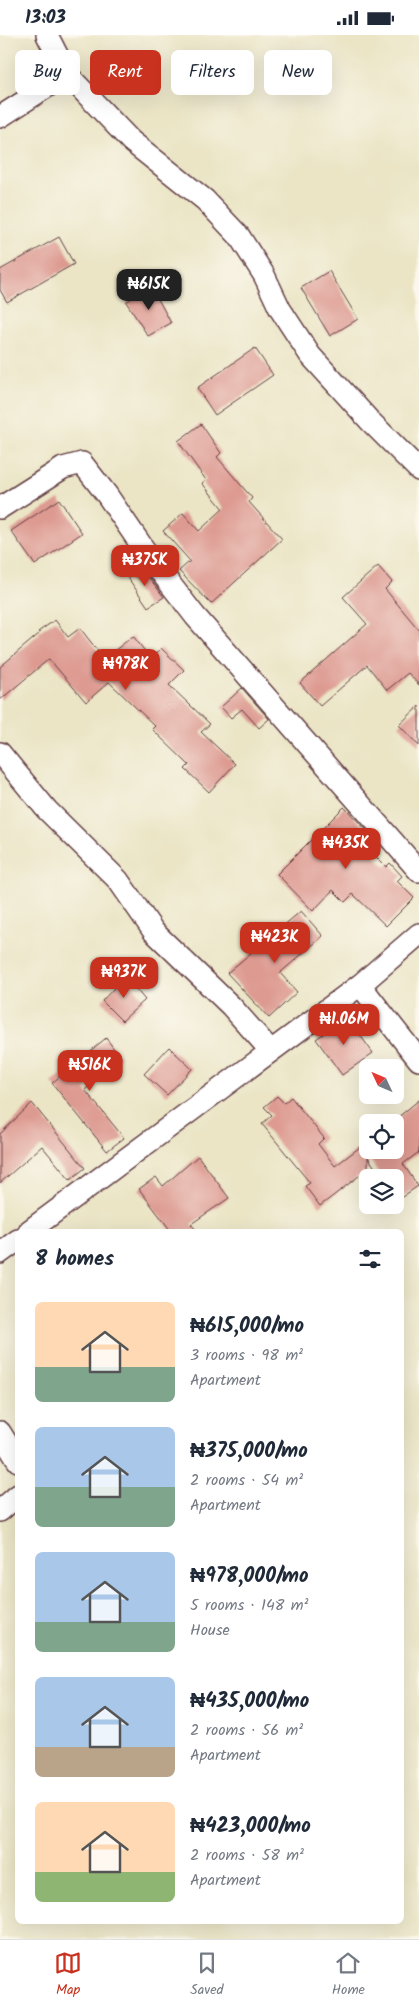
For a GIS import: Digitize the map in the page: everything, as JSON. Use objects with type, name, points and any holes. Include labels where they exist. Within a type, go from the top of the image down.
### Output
[{"type":"street","points":[[46,35],[54,50]]},
{"type":"street","points":[[80,88],[131,141],[205,200],[239,237],[264,275],[292,330],[310,355],[369,420],[419,470]]},
{"type":"street","points":[[0,117],[34,95]]},
{"type":"street","points":[[0,508],[63,468],[82,463],[107,495],[150,558],[195,616],[419,871]]},
{"type":"street","points":[[0,753],[47,810],[118,881],[154,932],[231,1006],[270,1050]]},
{"type":"street","points":[[32,1229],[270,1050],[360,985],[419,934]]},
{"type":"street","points":[[360,985],[419,1060]]},
{"type":"street","points":[[0,1253],[15,1242]]},
{"type":"street","points":[[0,1433],[15,1456]]},
{"type":"street","points":[[0,1511],[15,1498]]},
{"type":"building","points":[[59,237],[74,264],[7,302],[0,290],[0,270]]},
{"type":"building","points":[[329,271],[358,319],[330,336],[301,288]]},
{"type":"building","points":[[151,286],[171,323],[148,336],[126,302]]},
{"type":"building","points":[[255,348],[273,375],[215,415],[197,388]]},
{"type":"building","points":[[201,424],[221,453],[217,457],[252,498],[249,502],[282,539],[211,604],[179,571],[190,561],[163,531],[183,513],[199,531],[223,509],[202,483],[206,480],[178,441]]},
{"type":"building","points":[[59,499],[82,533],[35,565],[11,531]]},
{"type":"building","points":[[140,566],[164,597],[148,607],[126,575]]},
{"type":"building","points":[[378,566],[392,582],[385,589],[419,630],[419,685],[408,673],[387,690],[367,665],[320,706],[300,683],[367,624],[343,597]]},
{"type":"building","points":[[55,620],[68,637],[80,628],[104,659],[133,636],[151,659],[161,648],[184,670],[169,685],[210,724],[201,732],[235,764],[209,792],[185,769],[189,765],[152,729],[155,726],[109,682],[86,702],[49,659],[0,700],[0,667],[40,633],[38,632]]},
{"type":"building","points":[[242,688],[269,719],[259,728],[242,709],[231,718],[221,707]]},
{"type":"building","points":[[419,706],[419,746],[399,725]]},
{"type":"building","points":[[344,807],[372,836],[363,844],[386,867],[390,863],[402,876],[397,881],[414,898],[386,926],[353,894],[345,902],[333,890],[313,911],[277,874]]},
{"type":"building","points":[[301,911],[323,936],[280,973],[297,992],[269,1018],[227,973]]},
{"type":"building","points":[[125,976],[145,1000],[122,1021],[102,1001]]},
{"type":"building","points":[[347,1017],[373,1053],[365,1059],[359,1059],[359,1063],[342,1075],[316,1039]]},
{"type":"building","points":[[106,1038],[120,1057],[85,1090],[124,1138],[107,1151],[52,1083]]},
{"type":"building","points":[[169,1047],[192,1069],[167,1095],[144,1074]]},
{"type":"building","points":[[277,1096],[284,1103],[291,1097],[324,1138],[318,1144],[335,1166],[359,1148],[359,1159],[368,1159],[368,1169],[359,1169],[359,1176],[320,1206],[305,1186],[310,1183],[262,1124],[272,1115],[264,1107]]},
{"type":"building","points":[[419,1100],[419,1152],[403,1164],[418,1186],[404,1196],[404,1169],[376,1169],[369,1159],[404,1159],[404,1114],[402,1114]]},
{"type":"building","points":[[32,1103],[85,1168],[70,1180],[42,1146],[0,1183],[0,1134]]},
{"type":"building","points":[[198,1156],[229,1198],[191,1224],[195,1229],[169,1229],[139,1189],[156,1177],[163,1186]]}]
